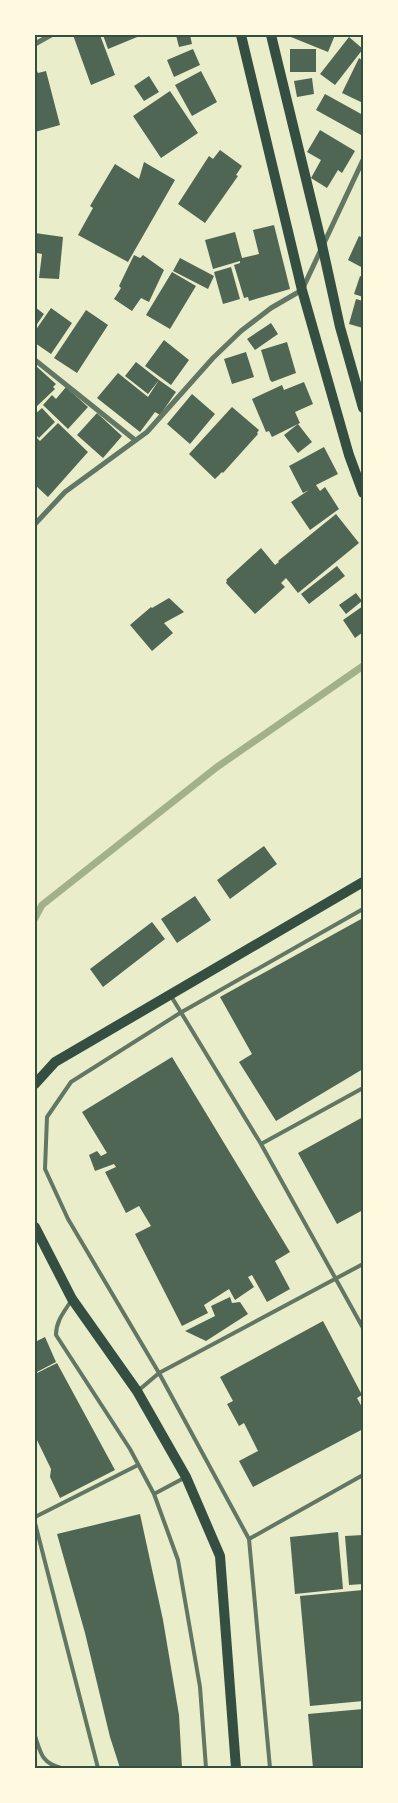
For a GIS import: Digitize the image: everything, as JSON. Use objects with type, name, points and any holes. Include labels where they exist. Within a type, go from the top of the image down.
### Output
[{"type":"main road","points":[[240,35],[302,290],[349,455],[363,493]]},
{"type":"main road","points":[[271,35],[340,327],[363,408]]},
{"type":"main road","points":[[35,1084],[55,1062],[363,882]]},
{"type":"main road","points":[[35,1227],[72,1299],[137,1391],[186,1477],[220,1556],[236,1768]]},
{"type":"street","points":[[35,44],[51,35]]},
{"type":"street","points":[[35,524],[66,492],[147,432],[213,358],[241,331],[271,308],[302,290],[363,160]]},
{"type":"street","points":[[35,360],[135,440]]},
{"type":"lane","points":[[270,1768],[249,1539],[159,1373],[68,1219],[45,1169],[47,1117],[71,1082],[180,1013],[363,909]]},
{"type":"lane","points":[[170,994],[261,1144],[363,1328]]},
{"type":"lane","points":[[261,1144],[363,1088]]},
{"type":"lane","points":[[137,1391],[159,1373],[363,1264]]},
{"type":"lane","points":[[72,1299],[59,1320],[56,1327],[56,1335],[138,1465],[154,1494],[178,1560],[188,1608],[200,1687],[206,1768]]},
{"type":"lane","points":[[35,1517],[138,1465]]},
{"type":"lane","points":[[249,1539],[363,1475]]},
{"type":"lane","points":[[154,1494],[186,1477]]},
{"type":"lane","points":[[35,1523],[98,1768]]},
{"type":"lane","points":[[35,1736],[44,1759],[51,1765],[61,1768]]},
{"type":"building","points":[[73,35],[100,35],[115,75],[91,85]]},
{"type":"building","points":[[103,35],[142,35],[108,49]]},
{"type":"building","points":[[176,35],[190,35],[192,44],[179,47]]},
{"type":"building","points":[[286,35],[335,35],[328,52]]},
{"type":"building","points":[[349,37],[363,49],[335,85],[320,74]]},
{"type":"building","points":[[193,49],[200,65],[174,77],[167,60]]},
{"type":"building","points":[[290,49],[316,49],[316,72],[290,72]]},
{"type":"building","points":[[359,58],[363,61],[363,103],[342,93]]},
{"type":"building","points":[[35,67],[38,73],[46,71],[60,125],[35,132]]},
{"type":"building","points":[[201,71],[217,102],[192,116],[175,85]]},
{"type":"building","points":[[149,76],[159,92],[144,101],[134,86]]},
{"type":"building","points":[[312,78],[314,94],[297,97],[294,81]]},
{"type":"building","points":[[170,91],[198,133],[161,158],[133,116]]},
{"type":"building","points":[[325,94],[363,115],[363,131],[361,135],[316,110]]},
{"type":"building","points":[[320,130],[355,151],[342,173],[338,170],[327,188],[311,178],[321,160],[307,152]]},
{"type":"building","points":[[220,150],[242,166],[236,175],[238,176],[205,223],[178,204],[209,156],[213,159]]},
{"type":"building","points":[[144,162],[175,180],[128,262],[78,235],[93,208],[90,206],[115,164],[139,179]]},
{"type":"building","points":[[274,225],[290,289],[249,301],[248,297],[244,298],[234,265],[240,263],[240,261],[213,269],[205,240],[235,232],[242,258],[259,254],[253,230]]},
{"type":"building","points":[[35,233],[63,237],[59,279],[39,278],[42,254],[37,253],[35,257]]},
{"type":"building","points":[[359,236],[363,238],[363,268],[348,260]]},
{"type":"building","points":[[134,255],[140,258],[143,255],[164,270],[149,302],[141,298],[132,311],[114,299],[121,288],[119,286]]},
{"type":"building","points":[[180,258],[214,276],[208,289],[173,271]]},
{"type":"building","points":[[231,267],[240,299],[223,304],[214,272]]},
{"type":"building","points":[[172,272],[196,286],[170,329],[146,315]]},
{"type":"building","points":[[360,276],[363,277],[363,297],[354,294]]},
{"type":"building","points":[[356,299],[363,301],[363,328],[349,324]]},
{"type":"building","points":[[35,307],[44,314],[35,327]]},
{"type":"building","points":[[51,308],[72,323],[51,354],[35,343],[35,331]]},
{"type":"building","points":[[86,310],[108,325],[77,373],[54,358]]},
{"type":"building","points":[[271,323],[278,334],[255,350],[247,339]]},
{"type":"building","points":[[164,340],[189,360],[171,385],[145,366]]},
{"type":"building","points":[[287,342],[296,373],[272,382],[261,350]]},
{"type":"building","points":[[246,352],[254,377],[232,384],[224,359]]},
{"type":"building","points":[[136,362],[159,380],[148,394],[125,376]]},
{"type":"building","points":[[36,366],[56,384],[53,387],[55,389],[35,408]]},
{"type":"building","points":[[118,373],[148,397],[159,380],[176,392],[160,415],[155,412],[140,432],[97,398]]},
{"type":"building","points":[[304,382],[313,404],[295,412],[300,423],[272,437],[269,431],[266,432],[252,399],[282,385],[284,390]]},
{"type":"building","points":[[66,387],[88,407],[68,429],[43,405],[52,395],[56,399]]},
{"type":"building","points":[[192,394],[215,414],[190,444],[167,424]]},
{"type":"building","points":[[232,407],[259,430],[258,434],[223,473],[215,479],[189,454]]},
{"type":"building","points":[[42,408],[55,422],[39,438],[35,434],[35,414]]},
{"type":"building","points":[[97,413],[122,436],[103,458],[77,435]]},
{"type":"building","points":[[58,423],[88,452],[48,497],[35,485],[35,436],[40,441]]},
{"type":"building","points":[[298,424],[312,442],[298,453],[284,435]]},
{"type":"building","points":[[324,447],[338,474],[316,485],[320,491],[325,487],[339,509],[310,530],[291,502],[309,490],[303,493],[289,466]]},
{"type":"building","points":[[336,514],[359,543],[298,593],[286,578],[281,583],[285,587],[255,614],[226,583],[226,580],[261,548],[275,565]]},
{"type":"building","points":[[337,566],[345,576],[309,604],[301,594]]},
{"type":"building","points":[[356,593],[362,601],[346,614],[339,605]]},
{"type":"building","points":[[169,598],[184,612],[164,623],[173,633],[152,651],[130,625],[151,607]]},
{"type":"building","points":[[363,606],[363,632],[355,638],[343,620]]},
{"type":"building","points":[[264,846],[277,864],[230,899],[217,880]]},
{"type":"building","points":[[195,896],[211,920],[177,943],[161,919]]},
{"type":"building","points":[[363,918],[363,1069],[276,1121],[239,1062],[252,1054],[220,997]]},
{"type":"building","points":[[152,922],[165,939],[103,987],[90,969]]},
{"type":"building","points":[[172,1057],[290,1252],[275,1261],[290,1289],[267,1302],[252,1275],[248,1277],[254,1287],[235,1300],[229,1289],[204,1305],[208,1313],[182,1326],[135,1234],[151,1226],[139,1206],[126,1213],[105,1172],[116,1167],[114,1164],[95,1171],[89,1155],[97,1151],[101,1156],[107,1153],[82,1112]]},
{"type":"building","points":[[363,1117],[363,1210],[337,1224],[298,1153]]},
{"type":"building","points":[[230,1297],[232,1303],[240,1302],[248,1314],[206,1341],[185,1331],[215,1316],[211,1306]]},
{"type":"building","points":[[323,1321],[362,1395],[357,1398],[363,1409],[363,1429],[253,1487],[239,1461],[258,1451],[244,1423],[239,1426],[227,1404],[233,1401],[220,1377]]},
{"type":"building","points":[[45,1337],[56,1362],[35,1373],[35,1342]]},
{"type":"building","points":[[57,1363],[115,1470],[60,1498],[50,1477],[51,1469],[35,1436],[35,1374]]},
{"type":"building","points":[[140,1514],[163,1620],[179,1715],[182,1768],[120,1768],[110,1737],[85,1633],[57,1534]]},
{"type":"building","points":[[338,1532],[343,1589],[295,1594],[290,1537]]},
{"type":"building","points":[[363,1535],[363,1584],[349,1585],[345,1536]]},
{"type":"building","points":[[363,1590],[363,1701],[310,1706],[300,1596]]},
{"type":"building","points":[[363,1709],[363,1768],[313,1768],[308,1714]]},
{"type":"waterway","points":[[35,918],[42,905],[217,767],[363,666]]}]
